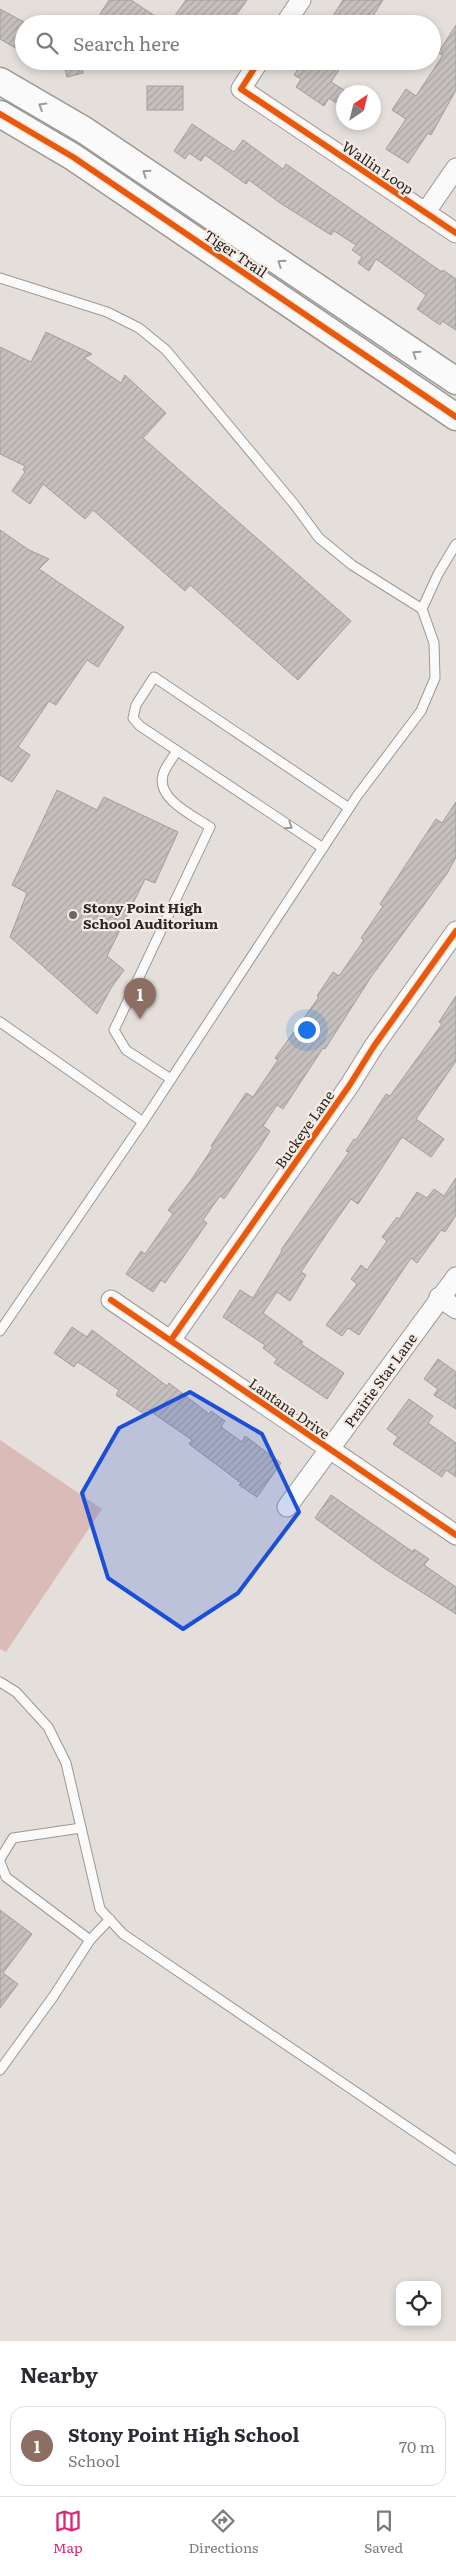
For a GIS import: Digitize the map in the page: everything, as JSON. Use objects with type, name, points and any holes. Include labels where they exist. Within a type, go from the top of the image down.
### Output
[{"type":"street","points":[[291,15],[301,0]]},
{"type":"street","name":"Wallin Loop","points":[[253,70],[240,89],[456,233]]},
{"type":"street","name":"Tiger Trail","points":[[0,81],[84,130],[456,381]]},
{"type":"street","name":"Tiger Trail","points":[[0,114],[73,157],[456,417]]},
{"type":"street","points":[[425,213],[456,168]]},
{"type":"street","name":"Buckeye Lane","points":[[172,1340],[349,1086],[374,1046],[456,931]]},
{"type":"street","name":"Prairie Star Lane","points":[[287,1507],[439,1297],[456,1277]]},
{"type":"street","points":[[439,1297],[456,1310]]},
{"type":"street","name":"Lantana Drive","points":[[111,1300],[456,1535]]},
{"type":"lane","points":[[0,278],[107,312],[139,328],[166,350],[294,504],[319,538],[352,565],[422,609],[434,644],[435,678],[421,711],[349,808],[143,1122],[0,1331]]},
{"type":"lane","points":[[422,609],[438,574],[456,544]]},
{"type":"lane","points":[[323,848],[176,752],[140,726],[133,718],[136,705],[154,678],[349,808]]},
{"type":"lane","points":[[171,1079],[126,1050],[114,1030],[210,826],[170,799],[163,789],[163,775],[176,752]]},
{"type":"lane","points":[[0,1022],[143,1122]]},
{"type":"lane","points":[[0,1682],[16,1692],[48,1727],[66,1763],[100,1909],[123,1934],[456,2160]]},
{"type":"lane","points":[[82,1828],[13,1838],[0,1861],[6,1877],[90,1940]]},
{"type":"lane","points":[[0,2070],[53,1997],[90,1940],[110,1919]]},
{"type":"highlighted area","points":[[190,1392],[262,1434],[299,1512],[238,1593],[183,1629],[108,1578],[82,1493],[119,1428]]},
{"type":"shaded area","points":[[0,1440],[102,1509],[6,1652],[0,1649]]},
{"type":"building","points":[[109,0],[131,0],[154,15],[102,15],[100,14]]},
{"type":"building","points":[[186,0],[247,0],[236,15],[175,15]]},
{"type":"building","points":[[343,0],[383,0],[374,15],[334,15]]},
{"type":"building","points":[[0,9],[15,17],[15,48],[0,39]]},
{"type":"building","points":[[456,25],[456,90],[431,135],[428,133],[408,163],[386,149],[406,119],[392,110],[406,89],[416,96],[433,70],[441,70],[441,58],[443,55],[441,54],[441,48]]},
{"type":"building","points":[[65,70],[82,70],[83,73],[67,77]]},
{"type":"building","points":[[297,70],[339,70],[331,82],[336,85],[336,103],[329,98],[324,106],[296,87],[301,79],[294,75]]},
{"type":"building","points":[[147,86],[183,86],[183,110],[147,110]]},
{"type":"building","points":[[192,124],[234,152],[243,140],[283,169],[286,164],[442,272],[443,270],[456,279],[456,330],[442,321],[440,325],[417,309],[426,295],[376,259],[369,271],[358,263],[362,257],[352,250],[356,245],[334,231],[331,235],[280,203],[249,180],[246,184],[205,155],[201,161],[189,153],[185,159],[174,151]]},
{"type":"building","points":[[46,332],[92,354],[84,358],[121,383],[125,375],[166,413],[143,438],[351,621],[298,680],[190,585],[185,591],[93,510],[85,519],[43,484],[30,504],[12,491],[25,472],[23,470],[25,466],[0,454],[0,347],[31,362]]},
{"type":"building","points":[[0,530],[29,550],[49,559],[39,569],[124,627],[98,667],[87,660],[56,705],[49,701],[18,747],[30,755],[12,782],[0,775]]},
{"type":"building","name":"Stony Point High School Auditorium","points":[[57,790],[97,810],[104,797],[178,832],[155,883],[145,879],[107,956],[124,970],[111,988],[97,1014],[10,937],[27,893],[12,885]]},
{"type":"building","points":[[456,802],[456,857],[448,872],[371,977],[325,1049],[323,1048],[283,1109],[277,1105],[263,1126],[270,1131],[260,1147],[224,1199],[220,1196],[212,1207],[203,1220],[207,1223],[165,1283],[161,1280],[153,1292],[126,1274],[141,1251],[145,1254],[173,1214],[168,1210],[192,1179],[246,1093],[253,1097],[278,1060],[275,1058],[319,997],[317,996],[333,972],[339,976],[364,940],[361,938],[383,906],[380,904],[436,819],[442,823]]},
{"type":"building","points":[[456,996],[456,1061],[416,1119],[444,1139],[431,1157],[402,1137],[358,1204],[351,1199],[327,1233],[301,1272],[306,1275],[290,1301],[277,1292],[263,1313],[303,1342],[301,1344],[344,1373],[327,1399],[274,1363],[277,1359],[263,1348],[265,1345],[223,1317],[240,1290],[253,1298],[281,1250],[349,1152],[346,1151],[354,1139],[356,1140],[386,1094],[390,1096],[442,1024],[439,1022]]},
{"type":"building","points":[[456,1178],[456,1215],[445,1232],[441,1230],[417,1263],[411,1258],[359,1335],[348,1328],[342,1336],[326,1325],[357,1284],[351,1279],[361,1265],[367,1270],[387,1241],[382,1237],[397,1217],[399,1219],[417,1192],[427,1198],[434,1189],[444,1196]]},
{"type":"building","points":[[72,1327],[87,1337],[92,1330],[167,1386],[169,1383],[209,1414],[211,1411],[225,1421],[221,1427],[242,1442],[245,1436],[281,1463],[257,1497],[239,1485],[241,1483],[189,1444],[192,1440],[147,1409],[144,1414],[116,1395],[119,1390],[84,1366],[77,1362],[74,1367],[54,1353]]},
{"type":"building","points":[[438,1359],[456,1372],[456,1409],[434,1395],[438,1389],[424,1379]]},
{"type":"building","points":[[409,1399],[433,1416],[428,1423],[456,1443],[456,1477],[446,1470],[442,1477],[393,1444],[398,1437],[387,1429]]},
{"type":"building","points":[[331,1495],[413,1552],[414,1549],[429,1559],[424,1565],[456,1587],[456,1614],[384,1568],[315,1518]]},
{"type":"building","points":[[0,1910],[32,1934],[3,1973],[18,1984],[0,2008]]},
{"type":"cycle path","points":[[253,70],[241,89],[456,233]]},
{"type":"cycle path","points":[[0,114],[73,157],[456,417]]},
{"type":"cycle path","points":[[171,1340],[349,1086],[374,1046],[456,931]]},
{"type":"cycle path","points":[[111,1300],[456,1535]]},
{"type":"place","name":"Stony Point High School Auditorium","points":[[73,915]]},
{"type":"place","name":"Stony Point High School","points":[[140,1019]]}]
